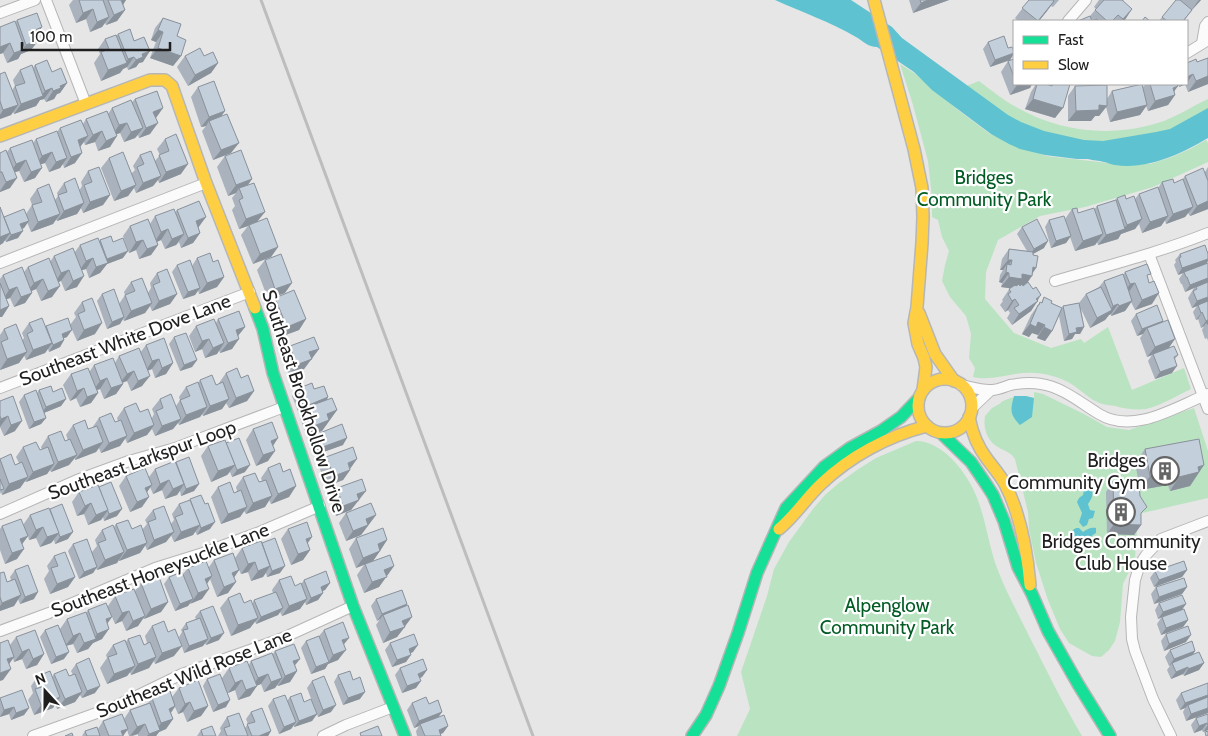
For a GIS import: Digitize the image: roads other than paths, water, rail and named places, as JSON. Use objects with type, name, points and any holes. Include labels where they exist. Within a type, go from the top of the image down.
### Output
[{"type":"main road","points":[[875,6],[914,149],[922,188],[922,243],[914,323],[918,344],[926,367],[918,406],[919,413],[927,426],[941,432],[958,430],[965,424],[970,413]]},
{"type":"main road","name":"Southeast Brookhollow Drive","points":[[86,104],[150,80],[164,80],[172,86],[206,183],[250,292],[263,330],[273,373],[284,407],[320,506],[352,606],[405,736]]},
{"type":"main road","points":[[0,136],[86,104]]},
{"type":"main road","points":[[917,307],[935,354],[957,383],[967,392],[971,400],[970,413],[974,438],[1005,484],[1014,505],[1029,567],[1030,589]]},
{"type":"main road","points":[[692,736],[706,715],[720,686],[757,573],[786,508],[824,467],[850,448],[901,418],[929,384],[945,380],[957,383]]},
{"type":"main road","points":[[774,534],[793,516],[810,495],[832,475],[858,456],[911,429],[927,426]]},
{"type":"main road","points":[[941,432],[971,461],[984,478],[1004,520],[1019,571],[1030,589],[1047,629],[1110,736]]},
{"type":"street","points":[[0,13],[35,0]]},
{"type":"street","points":[[46,0],[86,104]]},
{"type":"street","points":[[1069,20],[1086,0]]},
{"type":"street","points":[[1188,52],[1205,42],[1205,26],[1208,22]]},
{"type":"street","points":[[0,263],[206,183]]},
{"type":"street","points":[[1055,281],[1149,254],[1208,233]]},
{"type":"street","points":[[1149,254],[1206,395],[1208,409]]},
{"type":"street","name":"Southeast White Dove Lane","points":[[0,388],[250,292]]},
{"type":"street","points":[[957,383],[974,388],[992,390],[1024,383],[1044,384],[1066,393],[1101,415],[1131,422],[1153,417],[1206,395]]},
{"type":"street","points":[[970,413],[992,390]]},
{"type":"street","name":"Southeast Larkspur Loop","points":[[0,514],[77,480],[129,461],[175,448],[284,407]]},
{"type":"street","name":"Southeast Honeysuckle Lane","points":[[0,631],[49,613],[154,568],[257,534],[320,506]]},
{"type":"street","points":[[1171,736],[1138,662],[1132,639],[1135,580],[1140,564],[1161,539],[1208,521]]},
{"type":"street","name":"Southeast Wild Rose Lane","points":[[33,736],[116,706],[182,674],[285,637],[352,606]]},
{"type":"street","points":[[323,736],[393,707]]},
{"type":"water","points":[[775,0],[851,0],[892,27],[902,38],[1008,115],[1044,131],[1084,140],[1103,141],[1170,129],[1208,108],[1208,138],[1175,155],[1151,163],[1127,166],[1088,159],[1045,155],[1020,149],[991,134],[932,90],[914,72],[877,47],[868,45],[836,27]]},
{"type":"water","points":[[1014,396],[1034,398],[1032,417],[1020,425],[1012,412]]},
{"type":"water","points":[[1090,484],[1092,495],[1088,504],[1090,510],[1095,511],[1093,518],[1089,519],[1087,525],[1083,527],[1079,522],[1082,513],[1077,502],[1083,495],[1085,486]]},
{"type":"water","points":[[1076,528],[1083,532],[1089,528],[1096,528],[1096,533],[1085,542],[1080,537],[1075,538],[1072,533]]},
{"type":"railway","points":[[261,0],[533,736]]},
{"type":"place","name":"Bridges Community Gym","points":[[1165,471]]},
{"type":"place","name":"Bridges Community Club House","points":[[1121,512]]},
{"type":"park label","name":"Bridges Community Park","points":[[984,188]]},
{"type":"park label","name":"Alpenglow Community Park","points":[[887,616]]}]
